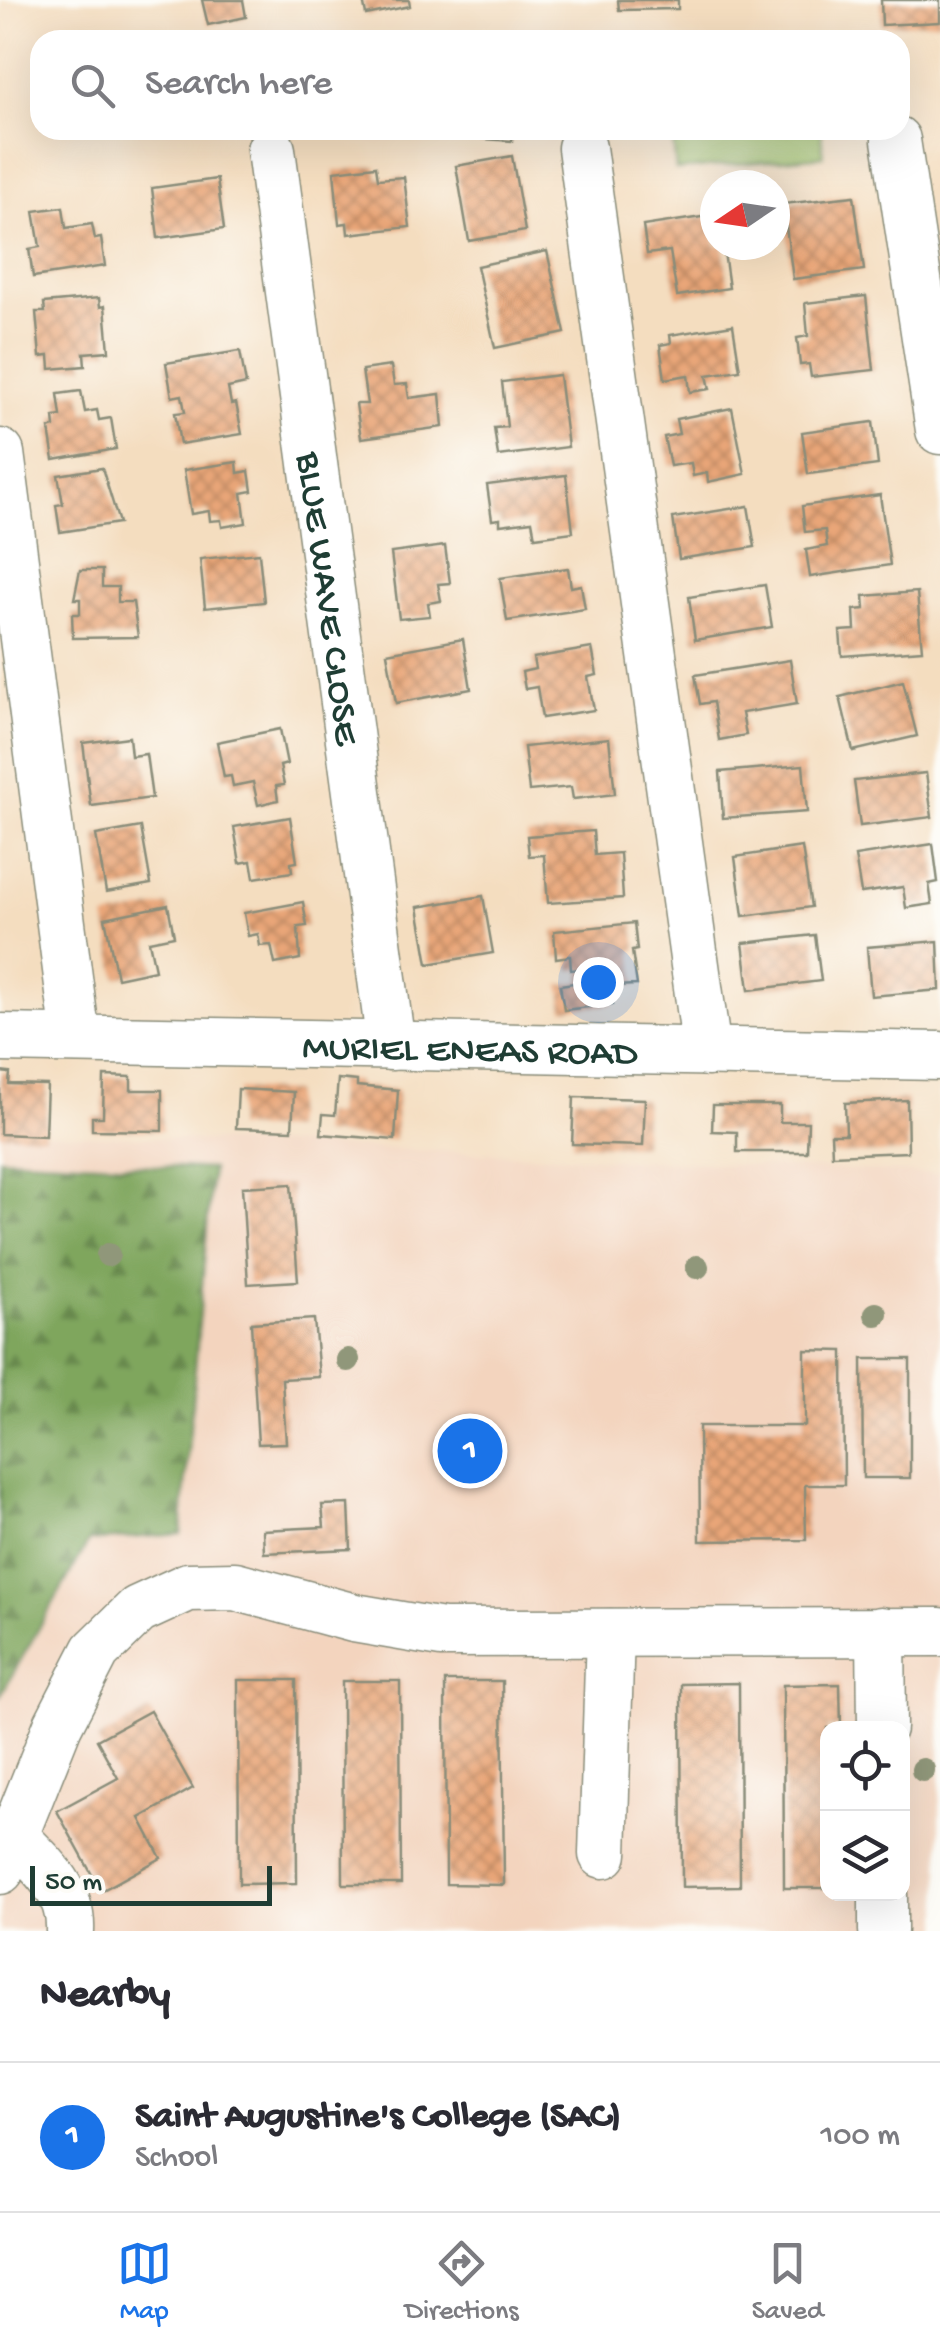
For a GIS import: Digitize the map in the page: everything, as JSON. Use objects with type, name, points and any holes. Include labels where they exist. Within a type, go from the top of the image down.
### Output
[{"type":"street","points":[[896,140],[940,430]]},
{"type":"street","points":[[582,148],[707,1052]]},
{"type":"street","name":"BLUE WAVE CLOSE","points":[[271,150],[392,1046]]},
{"type":"street","points":[[0,453],[76,1040]]},
{"type":"street","name":"MURIEL ENEAS ROAD","points":[[0,1038],[940,1056]]},
{"type":"street","points":[[70,1931],[71,1918],[54,1877],[6,1853],[58,1725],[96,1651],[138,1610],[188,1587],[235,1586],[354,1618],[442,1632],[940,1632]]},
{"type":"street","points":[[881,1630],[882,1721]]},
{"type":"street","points":[[603,1854],[610,1633]]},
{"type":"street","points":[[883,1901],[883,1931]]},
{"type":"shaded area","points":[[0,1131],[940,1174],[940,1931],[0,1931]]},
{"type":"green space","points":[[673,140],[822,140],[823,156],[676,170]]},
{"type":"green space","points":[[0,1158],[212,1169],[181,1534],[89,1541],[0,1696]]},
{"type":"building","points":[[202,0],[243,0],[246,17],[208,25]]},
{"type":"building","points":[[363,0],[409,0],[410,6],[366,15]]},
{"type":"building","points":[[618,0],[678,0],[678,9],[619,10]]},
{"type":"building","points":[[881,0],[940,0],[940,22],[882,25]]},
{"type":"building","points":[[512,156],[525,231],[469,241],[456,166]]},
{"type":"building","points":[[376,166],[378,179],[404,177],[410,227],[348,234],[347,223],[339,224],[334,171]]},
{"type":"building","points":[[217,179],[224,229],[158,238],[152,188]]},
{"type":"building","points":[[854,196],[864,270],[793,279],[790,203]]},
{"type":"building","points":[[63,207],[66,228],[92,224],[95,239],[101,238],[105,266],[33,277],[29,249],[40,247],[34,211]]},
{"type":"building","points":[[700,217],[700,260],[725,260],[729,288],[677,296],[670,251],[647,254],[643,226]]},
{"type":"building","points":[[547,251],[565,333],[495,348],[477,266]]},
{"type":"building","points":[[866,296],[874,370],[811,377],[809,364],[800,365],[797,338],[808,336],[805,303]]},
{"type":"building","points":[[99,298],[100,307],[105,306],[109,351],[84,353],[85,366],[50,369],[49,356],[40,357],[36,312],[45,312],[44,303]]},
{"type":"building","points":[[733,325],[740,370],[707,375],[710,389],[690,392],[688,375],[665,379],[660,345],[671,343],[670,335]]},
{"type":"building","points":[[240,351],[246,384],[228,388],[231,404],[236,403],[242,434],[180,444],[175,413],[185,412],[182,395],[172,397],[166,363]]},
{"type":"building","points":[[391,366],[394,385],[407,384],[409,398],[440,394],[443,427],[361,438],[356,404],[367,404],[362,370]]},
{"type":"building","points":[[559,375],[568,447],[498,456],[494,428],[507,427],[502,382]]},
{"type":"building","points":[[81,391],[85,412],[97,410],[99,420],[111,418],[116,449],[54,460],[49,429],[55,427],[54,417],[61,416],[58,394]]},
{"type":"building","points":[[732,408],[745,474],[708,482],[707,473],[693,476],[691,463],[670,466],[664,437],[679,434],[676,419]]},
{"type":"building","points":[[873,422],[878,465],[808,474],[802,432]]},
{"type":"building","points":[[237,462],[238,473],[249,471],[252,491],[242,493],[246,523],[222,527],[221,520],[210,521],[209,511],[191,514],[184,470]]},
{"type":"building","points":[[102,468],[119,523],[60,532],[56,505],[63,504],[58,475]]},
{"type":"building","points":[[566,475],[573,532],[535,537],[532,521],[500,525],[500,519],[492,520],[487,485]]},
{"type":"building","points":[[880,495],[890,565],[810,577],[806,550],[827,546],[825,530],[805,532],[802,506]]},
{"type":"building","points":[[748,506],[755,547],[679,559],[673,518]]},
{"type":"building","points":[[445,546],[450,583],[438,584],[441,601],[428,603],[430,616],[399,619],[391,553]]},
{"type":"building","points":[[259,553],[264,602],[205,608],[200,559]]},
{"type":"building","points":[[568,568],[571,587],[581,585],[585,609],[507,621],[500,578]]},
{"type":"building","points":[[80,570],[102,570],[102,587],[118,587],[118,602],[133,602],[138,637],[73,638],[72,614],[80,614],[80,599],[74,599]]},
{"type":"building","points":[[765,585],[772,627],[695,640],[689,597]]},
{"type":"building","points":[[917,592],[922,650],[842,656],[840,631],[855,630],[854,610],[865,609],[864,596]]},
{"type":"building","points":[[463,639],[471,689],[396,703],[387,653]]},
{"type":"building","points":[[592,648],[597,675],[588,677],[594,710],[542,718],[537,687],[525,689],[522,672],[535,669],[533,658]]},
{"type":"building","points":[[790,660],[797,704],[742,713],[746,735],[719,740],[713,702],[700,704],[695,675]]},
{"type":"building","points":[[903,681],[917,736],[853,751],[840,697]]},
{"type":"building","points":[[280,729],[287,764],[280,766],[284,785],[276,786],[278,800],[258,805],[253,782],[233,786],[231,776],[224,777],[217,742]]},
{"type":"building","points":[[129,737],[131,756],[146,754],[152,798],[91,806],[83,743]]},
{"type":"building","points":[[609,738],[615,794],[573,799],[571,787],[529,791],[524,747]]},
{"type":"building","points":[[803,765],[807,812],[723,818],[720,772]]},
{"type":"building","points":[[926,773],[932,817],[860,826],[854,781]]},
{"type":"building","points":[[290,817],[297,862],[291,863],[292,872],[254,878],[251,861],[240,863],[234,827]]},
{"type":"building","points":[[141,827],[151,884],[106,892],[96,835]]},
{"type":"building","points":[[593,831],[595,855],[620,853],[623,898],[548,903],[544,855],[529,856],[527,836]]},
{"type":"building","points":[[933,844],[938,882],[929,884],[932,904],[906,908],[903,887],[861,893],[855,856]]},
{"type":"building","points":[[802,847],[811,907],[743,916],[735,857]]},
{"type":"building","points":[[483,896],[493,953],[428,964],[418,907]]},
{"type":"building","points":[[303,902],[307,926],[298,927],[300,959],[275,964],[271,945],[260,946],[258,934],[248,936],[244,913]]},
{"type":"building","points":[[168,905],[174,936],[149,941],[155,970],[117,978],[105,918]]},
{"type":"building","points":[[634,923],[637,950],[632,951],[637,985],[611,986],[613,1004],[564,1010],[560,985],[581,982],[581,969],[571,970],[570,956],[556,958],[554,931]]},
{"type":"building","points":[[815,935],[821,981],[749,990],[743,943]]},
{"type":"building","points":[[938,941],[940,990],[871,996],[867,947]]},
{"type":"building","points":[[0,1072],[10,1073],[9,1084],[47,1085],[45,1136],[0,1134]]},
{"type":"building","points":[[104,1076],[131,1077],[131,1090],[162,1090],[162,1131],[92,1130],[92,1117],[103,1117]]},
{"type":"building","points":[[338,1079],[357,1081],[357,1086],[398,1090],[395,1140],[321,1134],[323,1114],[335,1115]]},
{"type":"building","points":[[238,1089],[294,1092],[292,1130],[236,1128]]},
{"type":"building","points":[[574,1097],[645,1099],[643,1146],[572,1144]]},
{"type":"building","points":[[907,1100],[908,1152],[832,1155],[831,1134],[846,1134],[845,1103]]},
{"type":"building","points":[[713,1105],[780,1105],[780,1122],[808,1122],[807,1152],[737,1152],[737,1132],[712,1131]]},
{"type":"building","points":[[291,1184],[298,1281],[248,1284],[242,1187]]},
{"type":"building","points":[[314,1319],[319,1377],[282,1379],[286,1443],[258,1444],[251,1323]]},
{"type":"building","points":[[805,1350],[843,1351],[844,1485],[805,1485],[806,1540],[700,1541],[699,1426],[805,1426]]},
{"type":"building","points":[[862,1359],[910,1359],[910,1478],[863,1478]]},
{"type":"building","points":[[349,1504],[351,1549],[264,1553],[263,1530],[324,1527],[322,1505]]},
{"type":"building","points":[[238,1680],[296,1680],[297,1883],[239,1884]]},
{"type":"building","points":[[342,1681],[400,1681],[401,1884],[343,1884]]},
{"type":"building","points":[[445,1681],[502,1681],[504,1885],[446,1884]]},
{"type":"building","points":[[739,1683],[740,1886],[682,1887],[681,1684]]},
{"type":"building","points":[[840,1684],[841,1721],[820,1721],[820,1888],[784,1888],[783,1685]]},
{"type":"building","points":[[150,1711],[193,1788],[140,1818],[161,1858],[101,1891],[57,1811],[118,1778],[97,1740]]},
{"type":"place","name":"Saint Augustine's College (SAC)","points":[[470,1451]]}]
